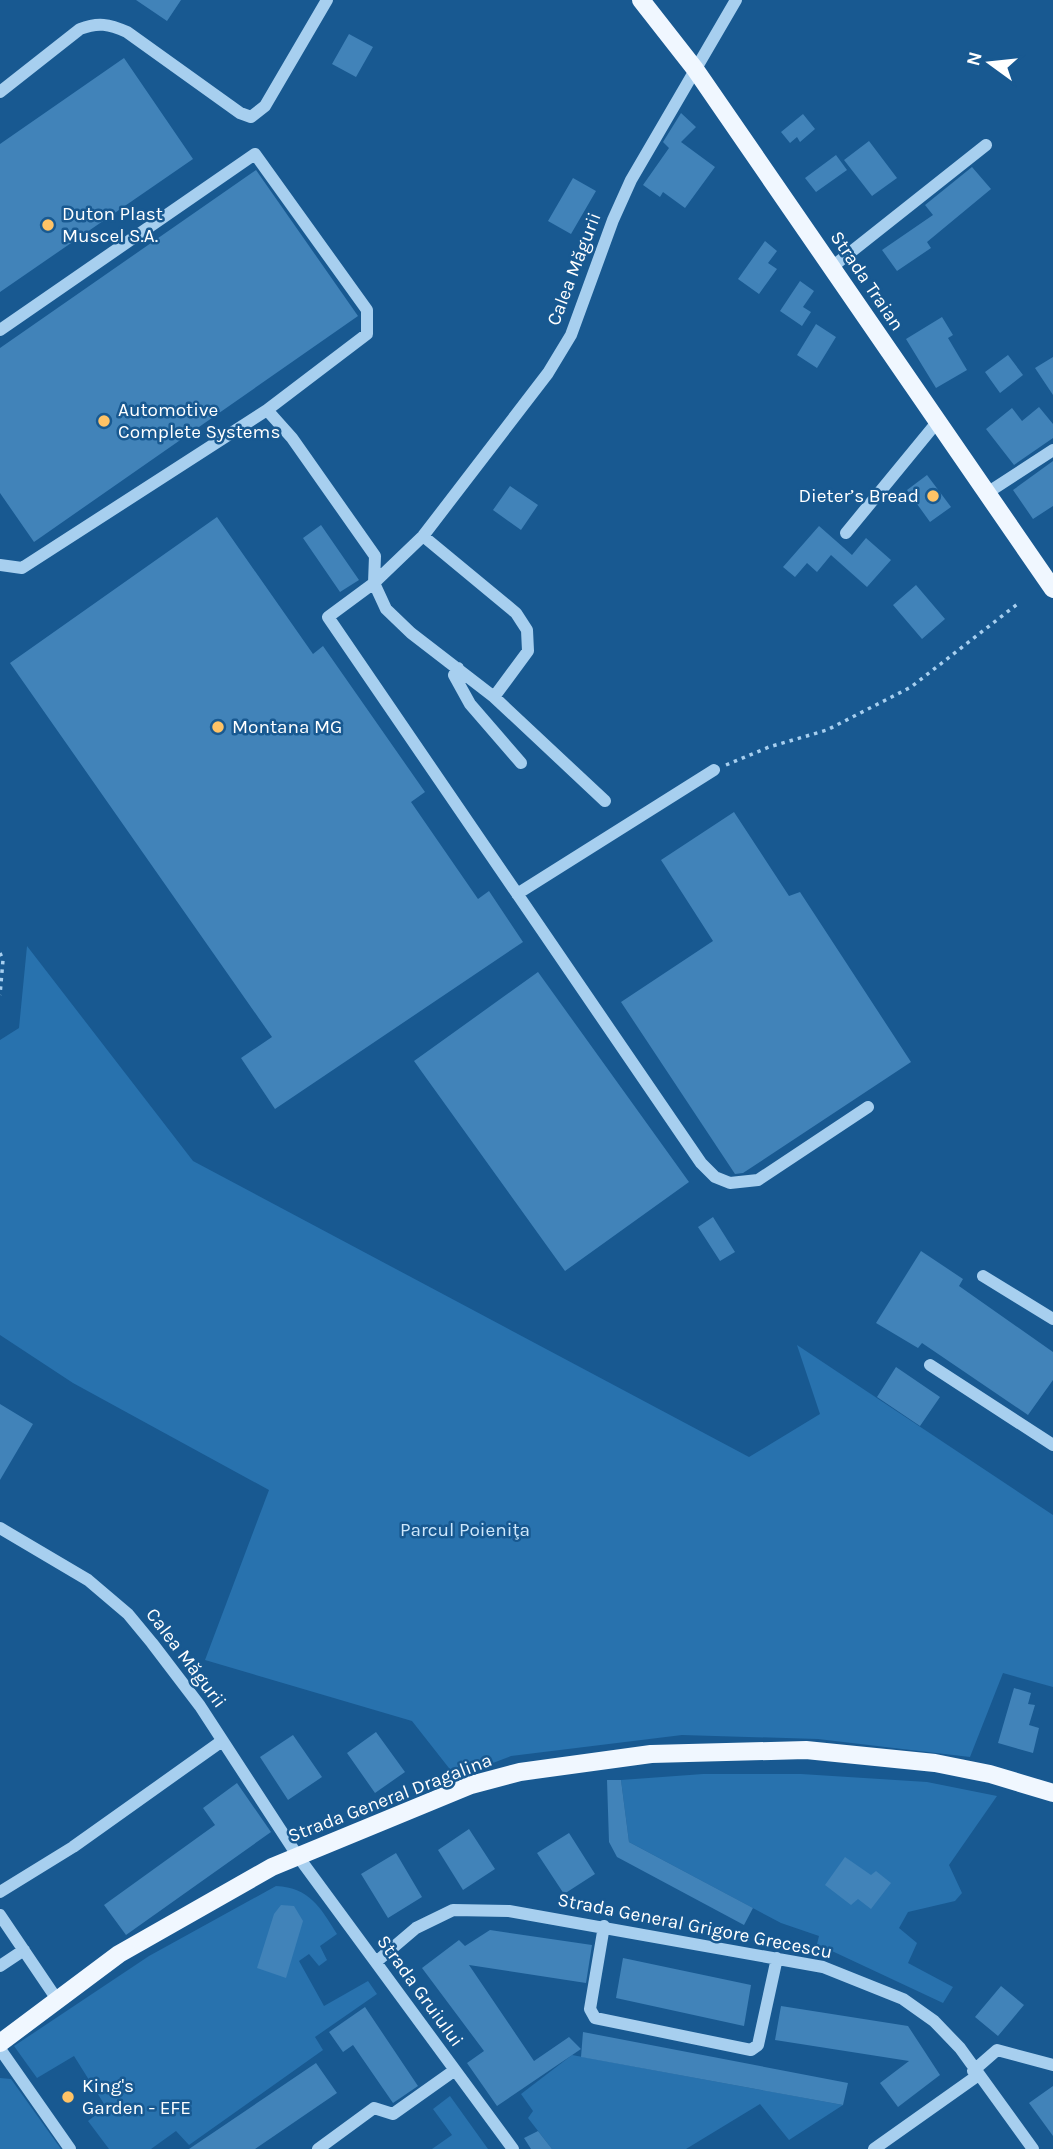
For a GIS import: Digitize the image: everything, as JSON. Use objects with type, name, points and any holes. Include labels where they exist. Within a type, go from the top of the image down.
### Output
[{"type":"main road","name":"Strada Traian","points":[[641,0],[695,69],[1053,589]]},
{"type":"main road","name":"Strada General Dragalina","points":[[0,2042],[119,1954],[223,1893],[297,1855],[471,1785],[571,1763],[651,1754],[806,1750],[877,1757],[990,1774],[1053,1793]]},
{"type":"street","points":[[0,92],[80,29],[94,23],[109,24],[127,32],[240,113],[251,117],[265,106],[327,0]]},
{"type":"street","name":"Calea Măgurii","points":[[517,894],[328,617],[374,583],[423,536],[548,373],[571,335],[613,220],[631,180],[736,0]]},
{"type":"street","points":[[832,267],[986,145]]},
{"type":"street","points":[[0,330],[256,154],[367,310],[367,334],[267,410],[22,568],[0,565]]},
{"type":"street","points":[[267,410],[292,438],[375,556],[374,583],[386,609],[411,633],[494,697],[605,801]]},
{"type":"street","points":[[846,533],[937,421]]},
{"type":"street","points":[[987,493],[1053,450]]},
{"type":"street","points":[[423,536],[516,613],[527,630],[528,651],[494,697]]},
{"type":"street","points":[[458,668],[454,675],[470,704],[521,763]]},
{"type":"street","points":[[714,770],[517,894],[701,1163],[715,1177],[730,1183],[758,1180],[868,1107]]},
{"type":"street","points":[[983,1276],[1053,1319]]},
{"type":"street","points":[[930,1365],[1053,1445]]},
{"type":"street","name":"Calea Măgurii","points":[[0,1528],[88,1580],[128,1614],[200,1706],[297,1855]]},
{"type":"street","points":[[0,1892],[73,1847],[222,1741]]},
{"type":"street","name":"Strada Gruiului","points":[[297,1855],[513,2149]]},
{"type":"street","name":"Strada General Grigore Grecescu","points":[[376,1962],[415,1928],[453,1910],[509,1911],[823,1967],[903,1999],[934,2021],[960,2048],[1029,2147]]},
{"type":"street","points":[[0,1915],[56,1998]]},
{"type":"street","points":[[604,1926],[590,2009],[595,2018],[751,2050],[758,2045],[777,1958]]},
{"type":"street","points":[[0,1966],[24,1950]]},
{"type":"street","points":[[0,2049],[70,2149]]},
{"type":"street","points":[[874,2149],[975,2073],[998,2050],[1053,2065]]},
{"type":"street","points":[[318,2149],[374,2108],[393,2114],[455,2070]]},
{"type":"path","points":[[714,770],[769,747],[827,730],[911,687],[1020,602]]},
{"type":"path","points":[[0,953],[3,960],[0,995]]},
{"type":"green space","name":"Parcul Poieniţa","points":[[27,946],[193,1161],[749,1457],[820,1414],[797,1345],[1053,1515],[1053,1687],[1003,1673],[970,1757],[818,1739],[682,1735],[511,1756],[456,1777],[412,1721],[205,1660],[269,1490],[73,1383],[0,1335],[0,1040],[19,1028]]},
{"type":"green space","points":[[703,1774],[801,1774],[927,1782],[997,1796],[949,1865],[962,1893],[955,1901],[908,1912],[899,1928],[917,1943],[908,1963],[953,1987],[943,2003],[817,1944],[819,1936],[781,1923],[629,1842],[621,1780]]},
{"type":"green space","points":[[276,1886],[306,1895],[319,1907],[337,1934],[320,1946],[327,1960],[319,1966],[309,1954],[299,1961],[324,2006],[368,1981],[377,1994],[315,2037],[323,2050],[189,2145],[176,2131],[151,2149],[109,2149],[88,2121],[106,2107],[74,2056],[37,2078],[14,2046],[149,1956]]},
{"type":"green space","points":[[572,2055],[843,2105],[789,2140],[760,2104],[686,2149],[552,2149],[528,2118],[533,2111],[521,2094]]},
{"type":"green space","points":[[0,2078],[11,2079],[61,2149],[0,2149]]},
{"type":"green space","points":[[450,2096],[488,2149],[432,2149],[452,2135],[433,2109]]},
{"type":"building","points":[[136,0],[181,0],[167,21]]},
{"type":"building","points":[[349,34],[373,47],[356,77],[332,64]]},
{"type":"building","name":"Duton Plast Muscel S.A.","points":[[124,58],[193,159],[0,292],[0,144]]},
{"type":"building","points":[[681,113],[696,127],[681,142],[715,167],[685,208],[663,192],[660,197],[643,185],[669,148],[663,142]]},
{"type":"building","points":[[803,114],[815,129],[800,142],[797,137],[790,143],[781,132]]},
{"type":"building","points":[[869,141],[897,178],[872,196],[844,160]]},
{"type":"building","points":[[836,155],[847,170],[816,192],[805,178]]},
{"type":"building","points":[[972,167],[991,189],[927,242],[931,248],[897,271],[882,250],[933,215],[925,205]]},
{"type":"building","name":"Automotive Complete Systems","points":[[256,170],[358,316],[34,542],[0,493],[0,348]]},
{"type":"building","points":[[573,178],[596,191],[571,234],[548,221]]},
{"type":"building","points":[[765,241],[777,251],[768,263],[777,269],[759,294],[738,279]]},
{"type":"building","points":[[800,281],[814,291],[803,307],[811,312],[802,326],[780,311]]},
{"type":"building","points":[[942,317],[953,335],[948,338],[967,370],[936,388],[906,339]]},
{"type":"building","points":[[816,324],[836,337],[817,368],[797,355]]},
{"type":"building","points":[[1008,355],[1023,375],[1000,393],[985,372]]},
{"type":"building","points":[[1053,357],[1053,395],[1035,368]]},
{"type":"building","points":[[1039,407],[1053,424],[1053,438],[1014,465],[986,429],[1012,408],[1022,421]]},
{"type":"building","points":[[1053,461],[1053,506],[1033,519],[1013,490]]},
{"type":"building","points":[[927,475],[951,507],[930,522],[907,490]]},
{"type":"building","points":[[510,486],[538,505],[521,530],[493,510]]},
{"type":"building","name":"Montana MG","points":[[217,517],[313,654],[323,646],[425,792],[411,802],[478,899],[489,891],[523,942],[275,1109],[241,1058],[272,1037],[10,663]]},
{"type":"building","points":[[321,525],[359,580],[340,592],[303,538]]},
{"type":"building","points":[[819,526],[852,555],[866,538],[891,560],[867,587],[831,555],[817,572],[807,563],[795,577],[783,567]]},
{"type":"building","points":[[916,585],[945,619],[922,639],[893,605]]},
{"type":"building","points":[[734,812],[789,896],[800,892],[911,1062],[743,1173],[735,1174],[621,1002],[713,941],[661,860]]},
{"type":"building","points":[[538,972],[689,1182],[565,1271],[414,1061]]},
{"type":"building","points":[[713,1217],[735,1252],[720,1261],[698,1227]]},
{"type":"building","points":[[921,1251],[963,1279],[959,1286],[1053,1352],[1053,1380],[1028,1415],[922,1343],[918,1348],[876,1323]]},
{"type":"building","points":[[896,1367],[940,1397],[920,1426],[877,1397]]},
{"type":"building","points":[[0,1404],[33,1424],[0,1480]]},
{"type":"building","points":[[1014,1688],[1031,1693],[1028,1704],[1035,1705],[1029,1725],[1039,1728],[1033,1753],[998,1743]]},
{"type":"building","points":[[376,1732],[405,1772],[375,1793],[347,1753]]},
{"type":"building","points":[[293,1735],[322,1777],[288,1800],[260,1757]]},
{"type":"building","points":[[607,1780],[621,1780],[629,1842],[753,1908],[744,1925],[617,1857],[609,1842]]},
{"type":"building","points":[[237,1783],[271,1832],[126,1935],[104,1905],[215,1825],[203,1808]]},
{"type":"building","points":[[469,1829],[495,1869],[463,1890],[438,1850]]},
{"type":"building","points":[[569,1833],[595,1874],[564,1894],[537,1853]]},
{"type":"building","points":[[396,1853],[422,1897],[388,1918],[361,1874]]},
{"type":"building","points":[[845,1857],[871,1875],[876,1871],[891,1883],[871,1909],[858,1899],[851,1905],[825,1885]]},
{"type":"building","points":[[281,1905],[294,1906],[303,1921],[286,1978],[257,1968],[274,1914]]},
{"type":"building","points":[[490,1930],[592,1945],[586,1983],[469,1965],[534,2061],[569,2037],[581,2049],[497,2106],[467,2063],[484,2051],[422,1968],[459,1940],[465,1946]]},
{"type":"building","points":[[623,1958],[751,1985],[744,2026],[616,1998]]},
{"type":"building","points":[[1001,1986],[1024,2005],[998,2036],[975,2017]]},
{"type":"building","points":[[781,2006],[908,2026],[940,2075],[898,2107],[880,2083],[909,2061],[775,2040]]},
{"type":"building","points":[[365,2007],[418,2086],[393,2103],[353,2045],[343,2052],[329,2032]]},
{"type":"building","points":[[583,2032],[848,2083],[843,2105],[581,2057]]},
{"type":"building","points":[[316,2063],[337,2093],[255,2149],[189,2149]]},
{"type":"building","points":[[1053,2086],[1053,2136],[1029,2103]]},
{"type":"building","points":[[538,2131],[552,2149],[531,2149],[524,2138]]},
{"type":"place","name":"Duton Plast Muscel S.A.","points":[[48,225]]},
{"type":"place","name":"Automotive Complete Systems","points":[[104,421]]},
{"type":"place","name":"Dieter’s Bread","points":[[933,496]]},
{"type":"place","name":"Montana MG","points":[[218,727]]},
{"type":"place","name":"King's Garden - EFE","points":[[68,2097]]}]
